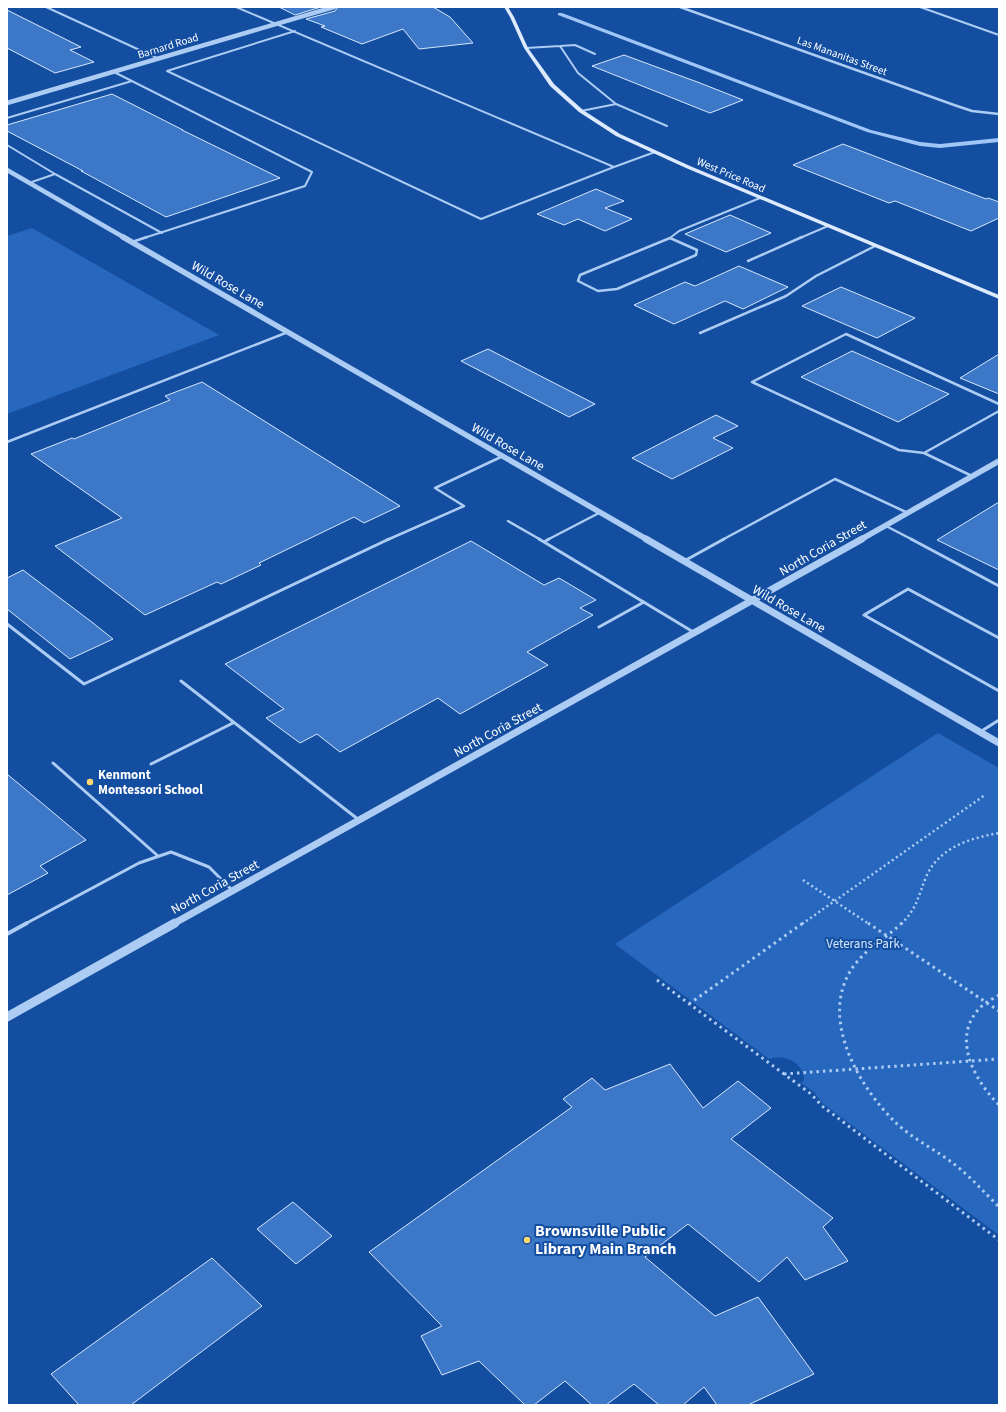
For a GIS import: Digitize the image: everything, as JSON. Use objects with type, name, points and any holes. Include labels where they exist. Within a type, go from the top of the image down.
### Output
[{"type":"main road","name":"West Price Road","points":[[506,7],[526,48],[552,86],[581,111],[618,135],[760,198],[999,297]]},
{"type":"street","name":"Barnard Road","points":[[7,103],[334,7]]},
{"type":"street","name":"Las Mananitas Street","points":[[680,7],[957,106],[972,111],[999,114]]},
{"type":"street","name":"Wild Rose Lane","points":[[7,170],[999,743]]},
{"type":"street","name":"North Coria Street","points":[[7,1017],[359,820],[754,602],[999,461]]},
{"type":"lane","points":[[46,7],[158,59]]},
{"type":"lane","points":[[236,7],[614,167]]},
{"type":"lane","points":[[920,7],[999,35]]},
{"type":"lane","points":[[295,31],[167,71],[481,219],[655,152]]},
{"type":"lane","points":[[526,48],[575,45],[595,54]]},
{"type":"lane","points":[[560,46],[578,73],[616,104],[667,126]]},
{"type":"lane","points":[[114,72],[312,172],[305,186],[132,242]]},
{"type":"lane","points":[[7,118],[132,81]]},
{"type":"lane","points":[[581,111],[616,104]]},
{"type":"lane","points":[[7,146],[162,233]]},
{"type":"lane","points":[[29,183],[55,174]]},
{"type":"lane","points":[[670,238],[697,250],[696,255],[617,289],[598,291],[578,281],[580,275],[670,238],[679,231],[760,198]]},
{"type":"lane","points":[[748,261],[828,226]]},
{"type":"lane","points":[[700,333],[786,296],[829,268],[875,246]]},
{"type":"lane","points":[[7,442],[288,332]]},
{"type":"lane","points":[[973,476],[924,453],[899,450],[752,382],[846,334],[999,404]]},
{"type":"lane","points":[[924,453],[999,410]]},
{"type":"lane","points":[[7,624],[84,684],[383,542],[464,506],[435,488],[503,456]]},
{"type":"lane","points":[[684,561],[835,479],[908,513]]},
{"type":"lane","points":[[544,542],[600,512]]},
{"type":"lane","points":[[508,521],[696,634]]},
{"type":"lane","points":[[886,526],[999,586]]},
{"type":"lane","points":[[999,638],[908,589],[864,615],[999,691]]},
{"type":"lane","points":[[599,627],[644,602]]},
{"type":"lane","points":[[180,681],[359,820]]},
{"type":"lane","points":[[980,732],[999,720]]},
{"type":"lane","points":[[151,764],[233,722]]},
{"type":"lane","points":[[53,763],[158,856]]},
{"type":"lane","points":[[7,934],[139,862],[170,852],[209,867],[233,891]]},
{"type":"path","points":[[690,1004],[985,795]]},
{"type":"path","points":[[999,833],[982,835],[965,841],[942,855],[935,862],[927,875],[918,904],[910,915],[862,954],[850,971],[842,988],[839,1022],[850,1058],[866,1086],[896,1123],[916,1139],[958,1167],[999,1207]]},
{"type":"path","points":[[803,880],[999,1011]]},
{"type":"path","points":[[657,980],[811,1094],[822,1106],[999,1240]]},
{"type":"path","points":[[999,995],[979,1010],[968,1028],[966,1049],[968,1060],[980,1086],[999,1105]]},
{"type":"path","points":[[783,1074],[858,1070],[968,1060],[999,1059]]},
{"type":"green space","points":[[32,228],[219,335],[7,414],[7,236]]},
{"type":"green space","name":"Veterans Park","points":[[938,733],[999,768],[999,1235],[822,1103],[814,1092],[801,1083],[804,1080],[803,1074],[797,1064],[787,1059],[769,1059],[615,944]]},
{"type":"building","points":[[279,7],[321,7],[295,15]]},
{"type":"building","points":[[338,7],[433,7],[450,17],[473,43],[419,49],[403,29],[362,44],[321,27],[325,26],[306,19],[335,11]]},
{"type":"building","points":[[7,10],[81,47],[70,50],[94,62],[55,73],[7,48]]},
{"type":"building","points":[[624,55],[743,100],[710,113],[592,66]]},
{"type":"building","points":[[112,94],[280,178],[166,217],[7,131],[7,125]]},
{"type":"building","points":[[843,144],[986,199],[988,198],[999,202],[999,218],[971,231],[895,201],[889,203],[793,165]]},
{"type":"building","points":[[596,189],[624,201],[605,208],[632,219],[605,231],[578,219],[564,225],[537,214]]},
{"type":"building","points":[[730,215],[771,233],[726,252],[685,234]]},
{"type":"building","points":[[739,266],[788,287],[743,309],[725,301],[674,324],[634,305],[685,282],[695,286]]},
{"type":"building","points":[[841,287],[915,318],[877,338],[802,306]]},
{"type":"building","points":[[488,349],[595,404],[569,417],[461,361]]},
{"type":"building","points":[[852,351],[949,394],[898,422],[801,377]]},
{"type":"building","points":[[999,354],[999,394],[960,378]]},
{"type":"building","points":[[202,382],[400,506],[364,523],[354,517],[259,563],[261,565],[221,584],[217,582],[145,615],[55,546],[122,518],[31,454],[72,438],[74,439],[170,400],[165,396]]},
{"type":"building","points":[[716,415],[738,426],[713,438],[733,448],[672,479],[632,458]]},
{"type":"building","points":[[999,502],[999,570],[937,540]]},
{"type":"building","points":[[471,541],[544,585],[559,578],[596,600],[580,608],[593,615],[527,652],[548,665],[460,714],[438,698],[340,752],[317,734],[300,743],[266,718],[284,709],[225,664]]},
{"type":"building","points":[[23,570],[113,639],[70,659],[7,609],[7,578]]},
{"type":"building","points":[[7,774],[86,840],[40,866],[48,873],[7,895]]},
{"type":"building","name":"Brownsville Public Library Main Branch","points":[[670,1064],[703,1108],[738,1081],[771,1108],[731,1139],[833,1218],[823,1227],[848,1261],[805,1280],[787,1257],[759,1282],[688,1224],[645,1257],[715,1316],[758,1297],[814,1374],[748,1405],[717,1405],[704,1387],[683,1405],[659,1405],[634,1384],[606,1405],[592,1405],[565,1381],[534,1405],[525,1405],[479,1361],[442,1375],[421,1336],[442,1326],[369,1252],[572,1107],[563,1099],[592,1078],[605,1090]]},
{"type":"building","points":[[293,1202],[332,1236],[296,1264],[257,1229]]},
{"type":"building","points":[[212,1258],[262,1306],[131,1405],[79,1405],[51,1374]]},
{"type":"waterway","points":[[560,14],[869,131],[920,144],[940,146],[999,140]]},
{"type":"place","name":"Kenmont Montessori School","points":[[90,782]]},
{"type":"place","name":"Brownsville Public Library Main Branch","points":[[527,1240]]}]
